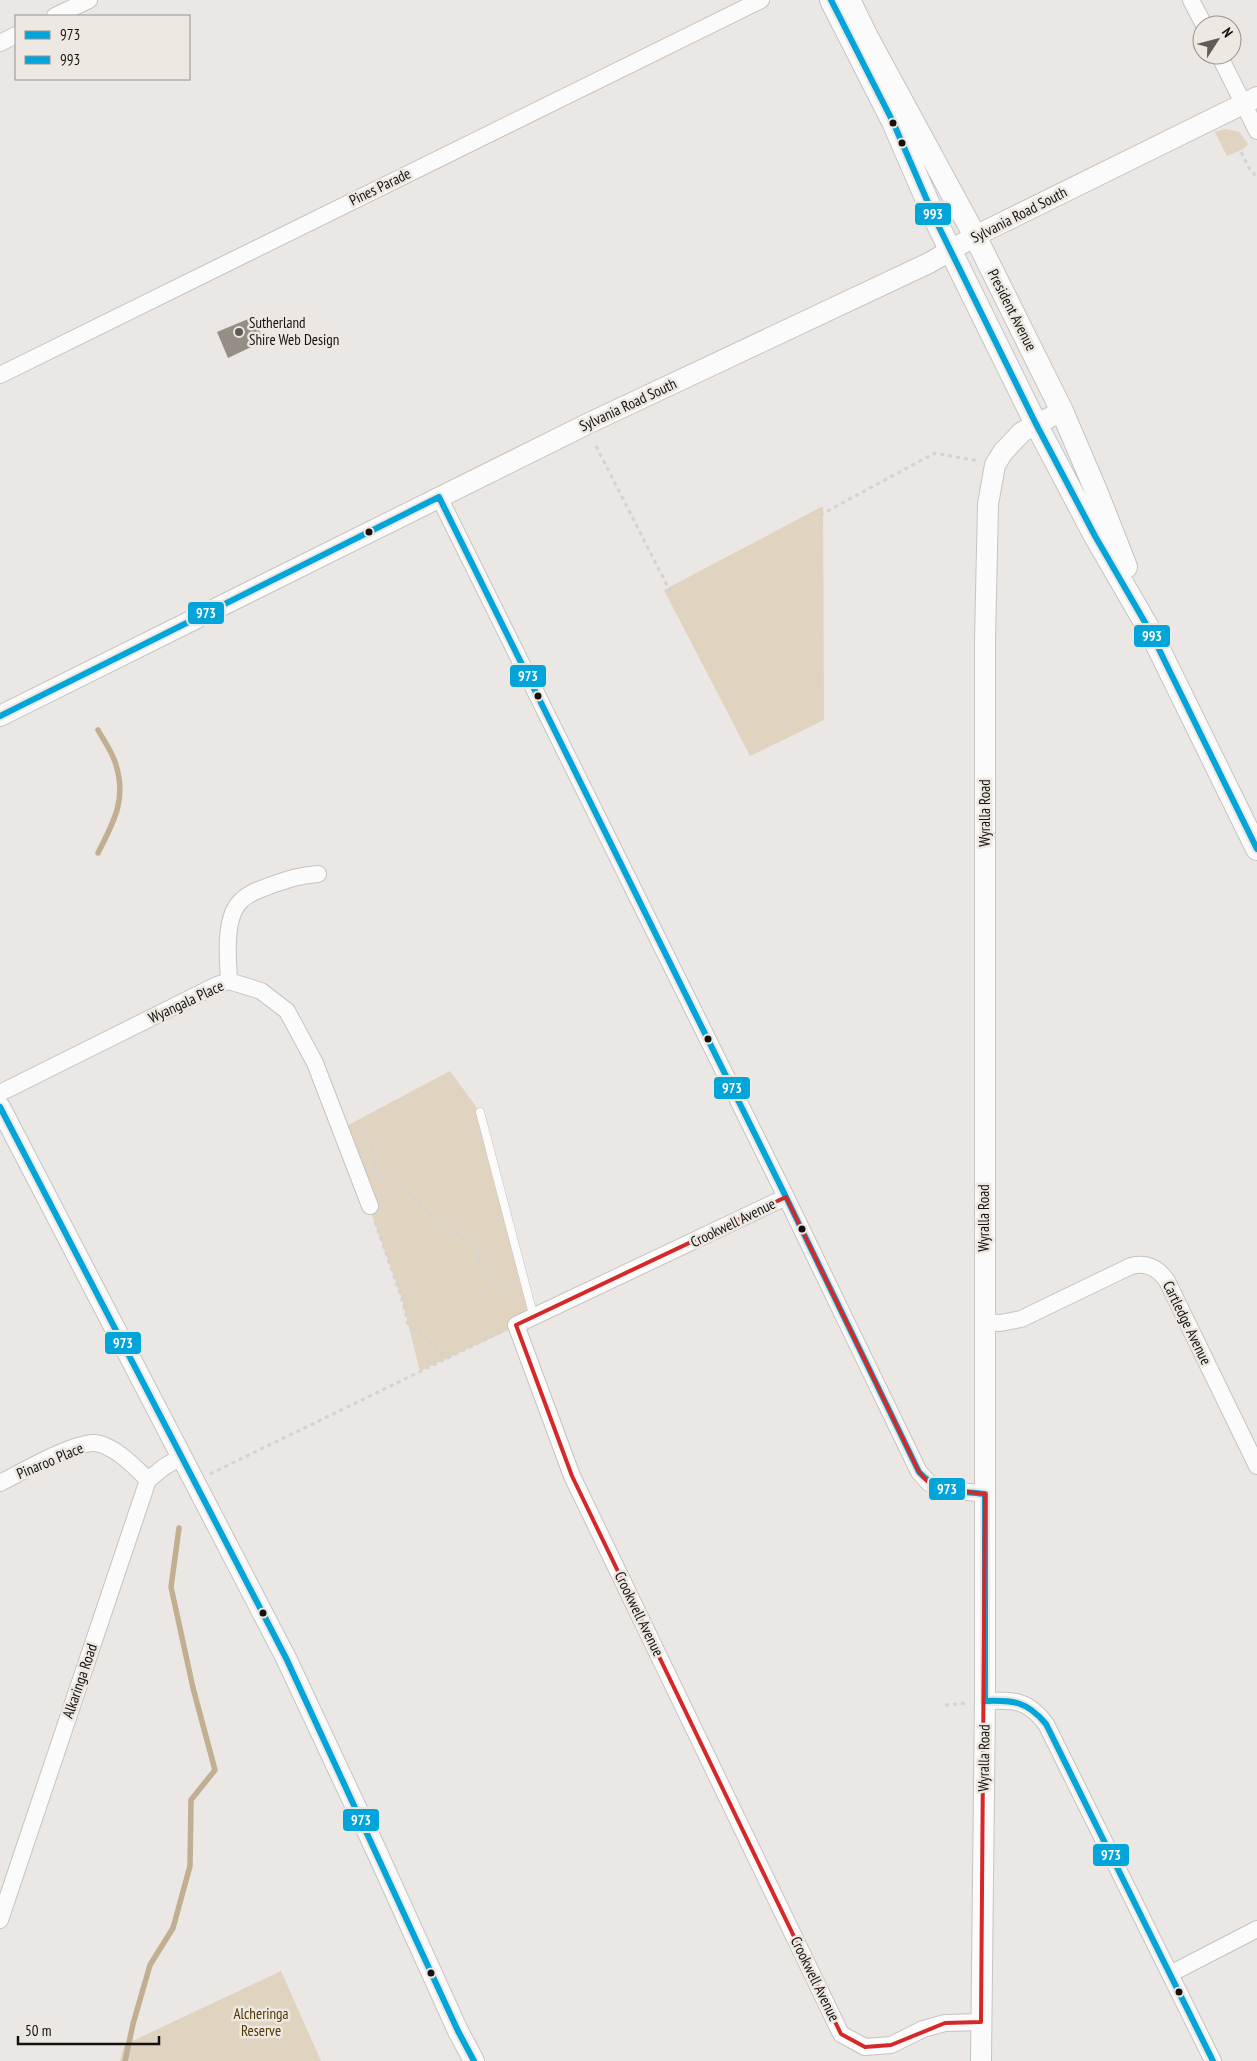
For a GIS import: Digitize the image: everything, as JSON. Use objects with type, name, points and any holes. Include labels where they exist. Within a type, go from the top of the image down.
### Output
[{"type":"main road","name":"President Avenue","points":[[832,0],[893,122],[951,251],[1036,424],[1095,536],[1150,631],[1257,849]]},
{"type":"main road","name":"President Avenue","points":[[849,0],[975,236],[1062,411],[1097,493],[1150,631]]},
{"type":"street","points":[[58,15],[89,0]]},
{"type":"street","name":"Pines Parade","points":[[0,374],[760,0]]},
{"type":"street","points":[[1191,0],[1199,15]]},
{"type":"street","points":[[0,43],[15,36]]},
{"type":"street","points":[[1226,65],[1250,100],[1257,131]]},
{"type":"street","name":"Sylvania Road South","points":[[0,716],[585,425],[951,251],[975,236],[1250,100]]},
{"type":"street","name":"Wyralla Road","points":[[981,2061],[985,1701],[985,640],[988,504],[995,464],[1012,442],[1022,432],[1062,411]]},
{"type":"street","points":[[439,497],[786,1197],[919,1472],[929,1483],[944,1489],[985,1494]]},
{"type":"street","points":[[229,981],[228,939],[232,913],[240,901],[251,893],[298,876],[318,874]]},
{"type":"street","name":"Wyangala Place","points":[[0,1092],[209,989],[229,981],[261,991],[288,1011],[315,1062],[370,1206]]},
{"type":"street","points":[[0,1107],[181,1457],[196,1481],[286,1658],[376,1850],[458,2032],[474,2061]]},
{"type":"street","name":"Crookwell Avenue","points":[[786,1197],[516,1325],[572,1476],[841,2034],[865,2047],[891,2045],[923,2029],[938,2025],[981,2022]]},
{"type":"street","name":"Cartledge Avenue","points":[[984,1322],[1000,1323],[1021,1319],[1131,1266],[1138,1264],[1152,1266],[1167,1281],[1257,1466]]},
{"type":"street","name":"Pinaroo Place","points":[[0,1483],[75,1446],[95,1443],[116,1451],[148,1480]]},
{"type":"street","points":[[148,1480],[164,1466],[181,1457]]},
{"type":"street","name":"Alkaringa Road","points":[[0,1920],[148,1480]]},
{"type":"street","points":[[985,1701],[1012,1700],[1025,1704],[1037,1712],[1046,1724],[1213,2061]]},
{"type":"street","points":[[1170,1974],[1257,1929]]},
{"type":"lane","points":[[480,1112],[534,1318]]},
{"type":"path","points":[[1241,152],[1257,179]]},
{"type":"path","points":[[596,446],[671,594]]},
{"type":"path","points":[[820,515],[935,453],[995,464]]},
{"type":"path","points":[[341,1129],[355,1139],[372,1145],[376,1170],[392,1186],[409,1192],[435,1218],[477,1248],[479,1268],[534,1318]]},
{"type":"path","points":[[370,1206],[401,1296],[409,1327],[426,1336],[445,1358]]},
{"type":"path","points":[[196,1481],[516,1325]]},
{"type":"highlighted area","points":[[786,1197],[919,1472],[929,1483],[944,1489],[985,1494],[981,2022],[945,2023],[891,2045],[865,2047],[841,2034],[572,1476],[516,1325]]},
{"type":"green space","points":[[1226,129],[1239,132],[1248,144],[1243,149],[1227,156],[1215,132]]},
{"type":"green space","points":[[823,506],[824,720],[750,756],[664,590]]},
{"type":"green space","points":[[450,1071],[480,1112],[534,1318],[420,1371],[401,1296],[341,1129]]},
{"type":"green space","name":"Alcheringa Reserve","points":[[281,1971],[321,2061],[120,2061],[124,2045]]},
{"type":"building","name":"Sutherland Shire Web Design","points":[[253,317],[264,341],[228,358],[217,332]]},
{"type":"waterway","points":[[98,730],[115,761],[120,789],[117,811],[98,853]]},
{"type":"waterway","points":[[125,2061],[133,2024],[150,1965],[173,1928],[190,1866],[191,1800],[215,1770],[193,1688],[171,1587],[179,1528]]},
{"type":"transit line","name":"993","points":[[831,0],[893,122],[936,221],[1036,424],[1095,536],[1150,631],[1257,849]]},
{"type":"transit line","name":"973","points":[[0,716],[439,497],[786,1197],[919,1472],[934,1484],[949,1490],[985,1494],[985,1701],[1004,1701],[1026,1706],[1046,1724],[1213,2061]]},
{"type":"transit line","name":"973","points":[[0,1107],[286,1658],[458,2031],[474,2061]]},
{"type":"place","name":"Sutherland Shire Web Design","points":[[239,332]]}]
